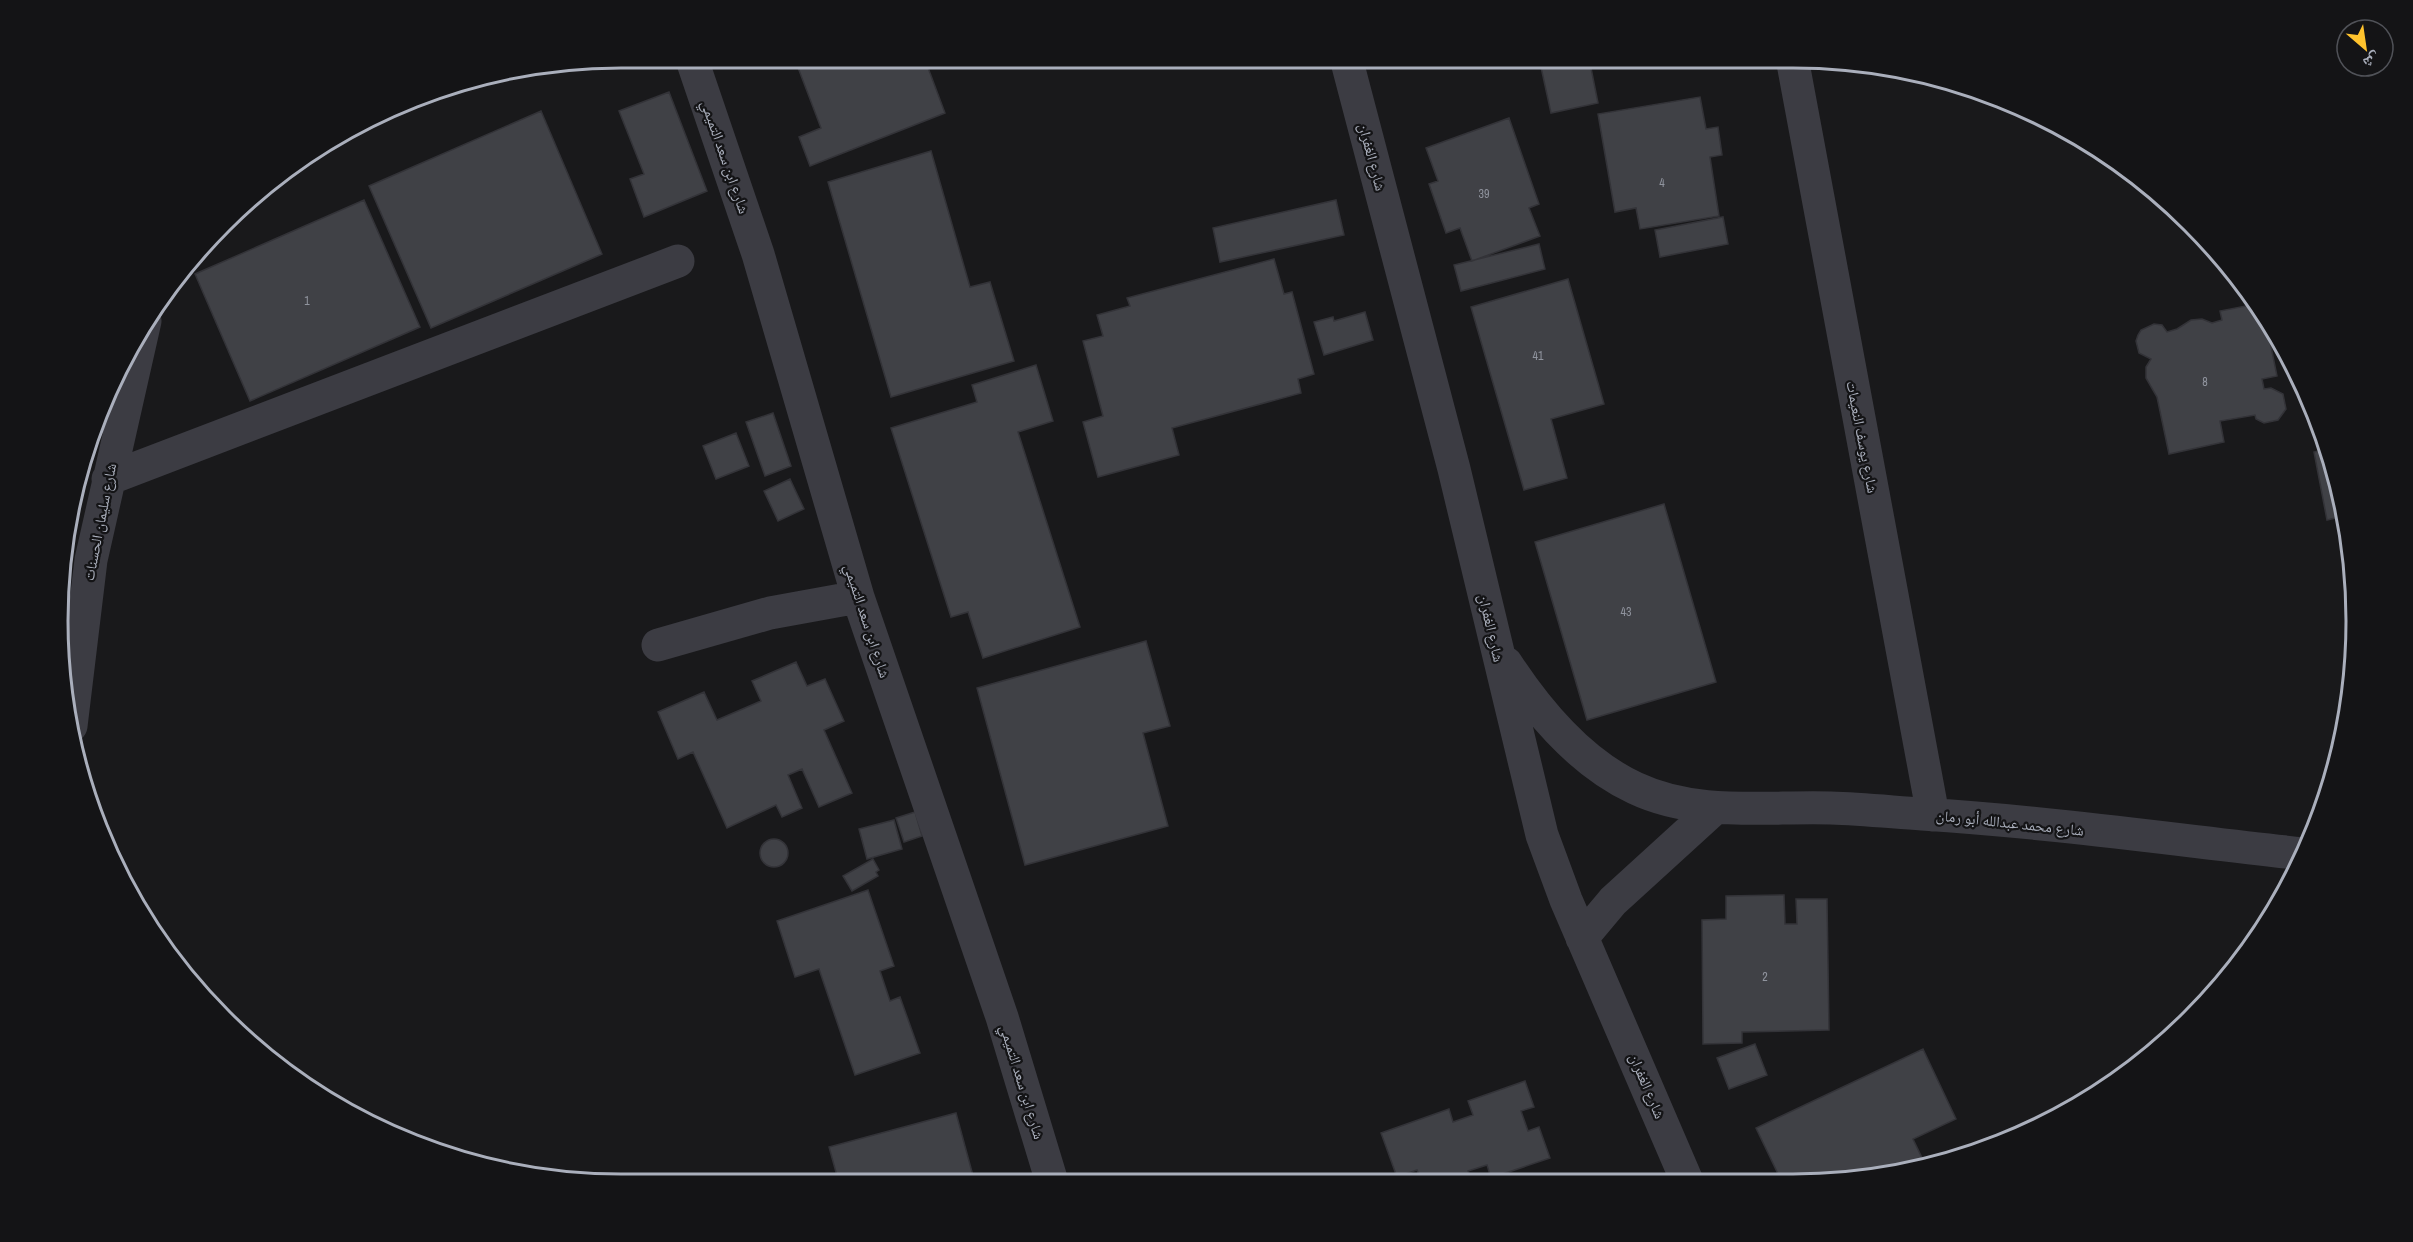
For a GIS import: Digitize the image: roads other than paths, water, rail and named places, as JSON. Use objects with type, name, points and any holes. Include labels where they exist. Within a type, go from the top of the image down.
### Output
[{"type":"street","name":"شارع ابن سعد التميمي","points":[[695,68],[758,254],[858,597],[1002,1017],[1051,1174]]},
{"type":"street","name":"شارع الغفران","points":[[1349,68],[1454,469],[1542,835],[1582,938],[1684,1174]]},
{"type":"street","name":"شارع يوسف النعيمات","points":[[1794,68],[1933,815]]},
{"type":"street","points":[[108,479],[678,261]]},
{"type":"street","name":"شارع سليمان الحسنات","points":[[74,703],[91,560],[138,352]]},
{"type":"street","points":[[658,645],[770,613],[858,597]]},
{"type":"street","name":"شارع محمد عبدالله أبو رمان","points":[[1495,647],[1532,700],[1576,747],[1634,788],[1670,800],[1715,808],[1832,808],[1933,815],[2294,853]]},
{"type":"street","points":[[1582,938],[1613,901],[1715,808]]}]
